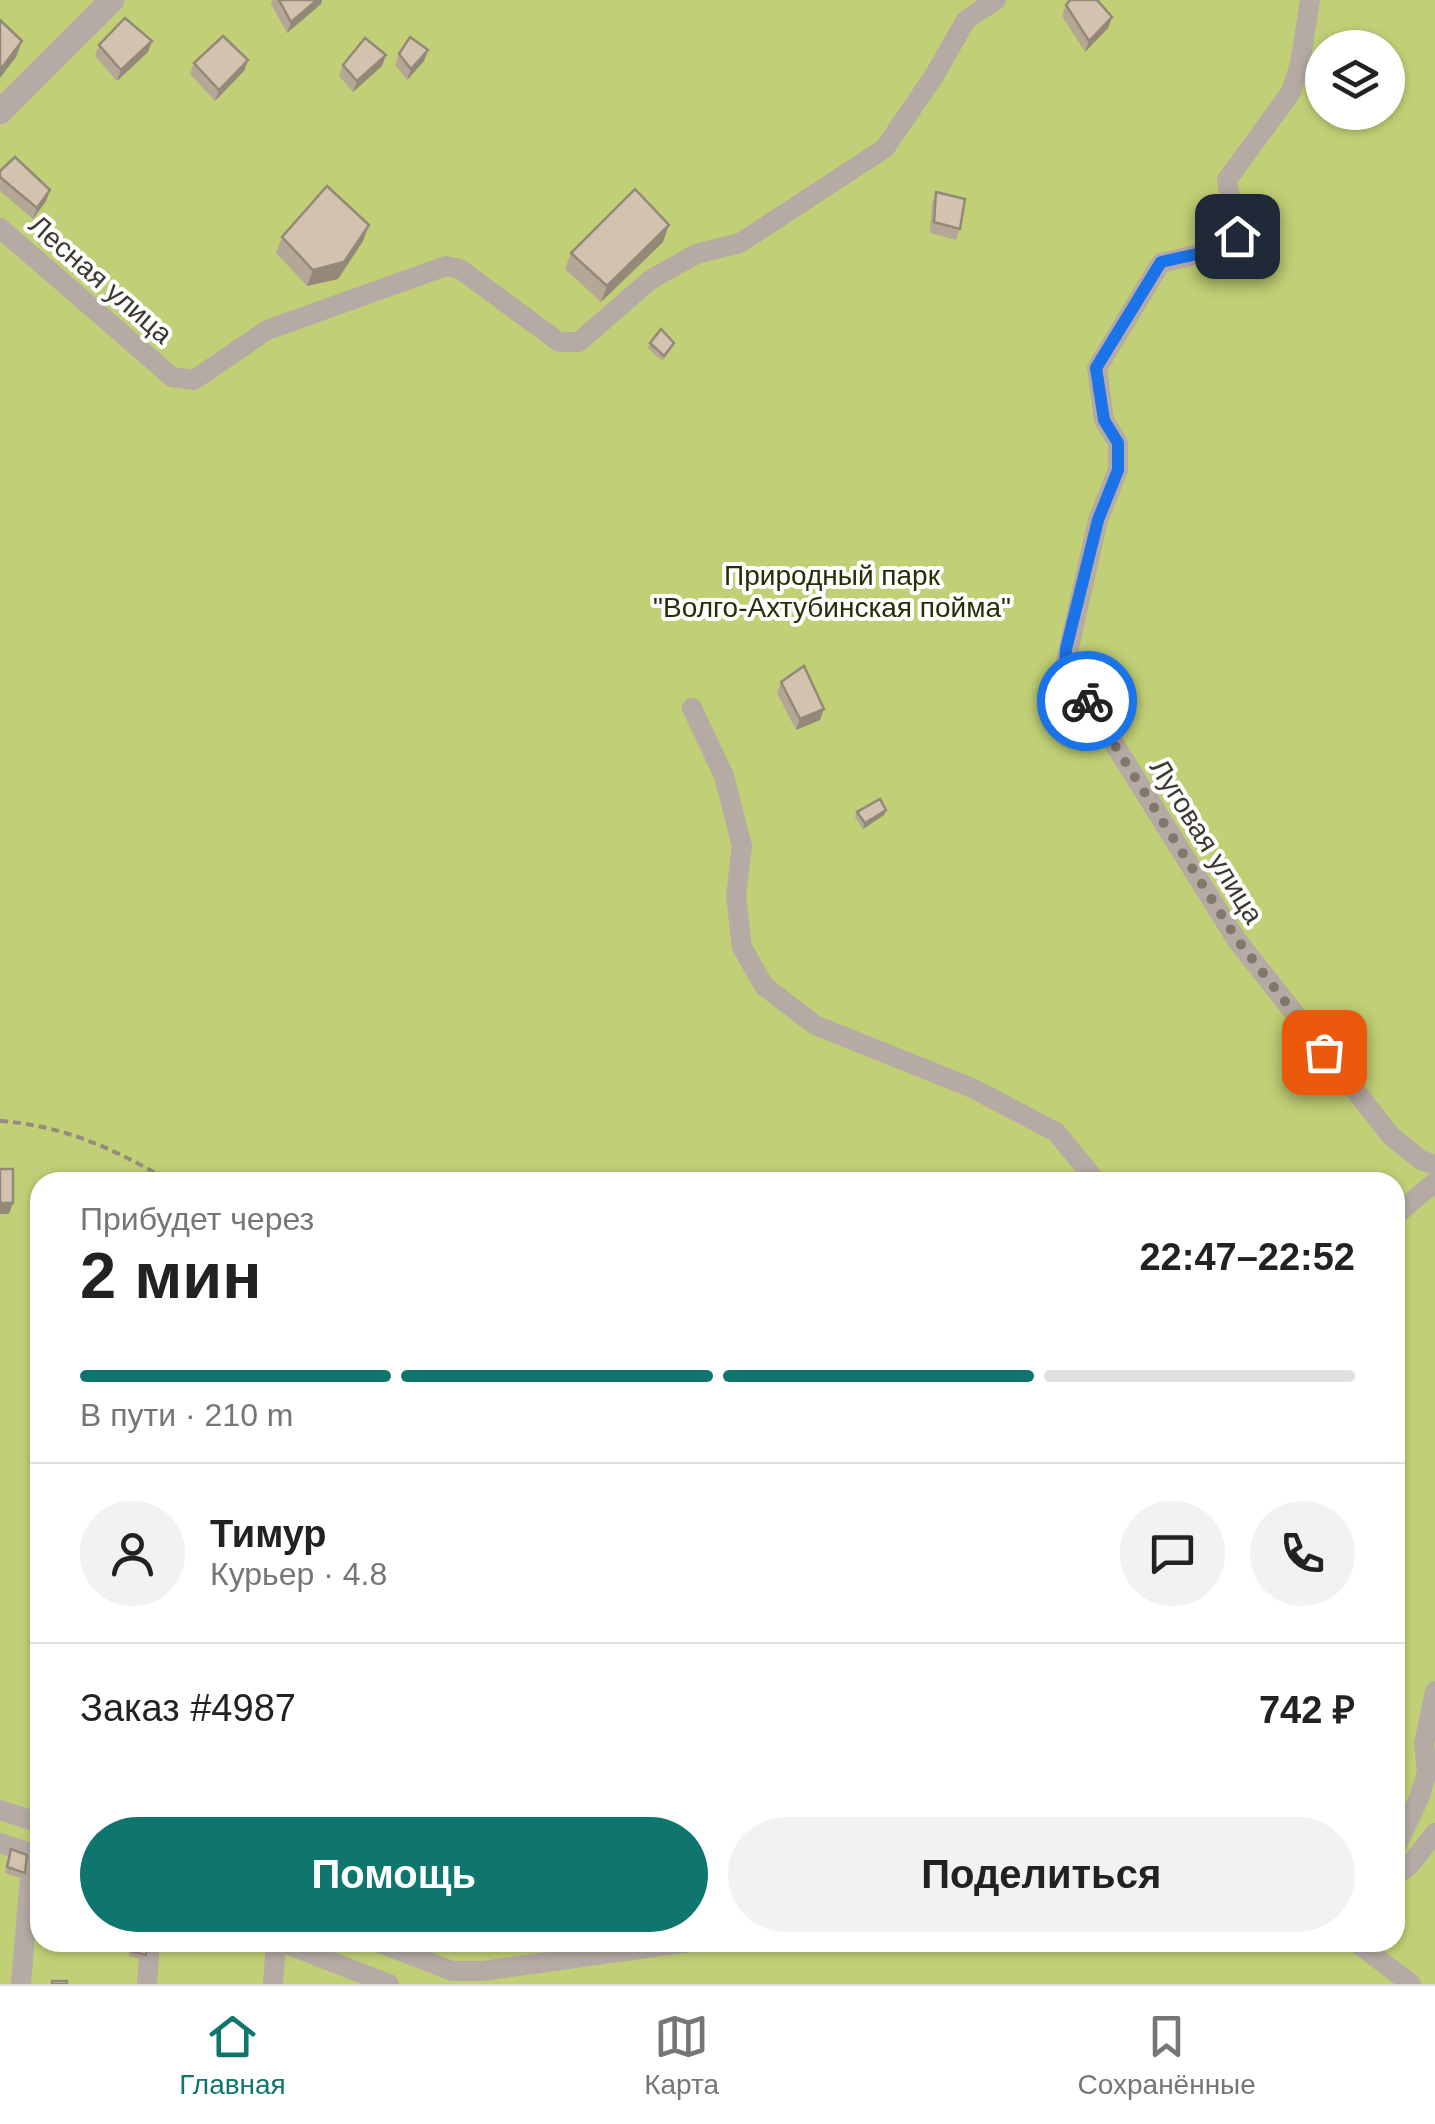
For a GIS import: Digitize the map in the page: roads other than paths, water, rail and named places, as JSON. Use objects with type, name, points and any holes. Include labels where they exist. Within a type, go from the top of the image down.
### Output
[{"type":"street","points":[[0,112],[112,0]]},
{"type":"street","name":"Лесная улица","points":[[0,228],[172,377],[194,380],[267,330],[446,266],[460,270],[558,342],[579,342],[650,280],[696,254],[740,243],[885,148],[966,20],[996,0]]},
{"type":"street","name":"Луговая улица","points":[[1310,0],[1300,64],[1291,92],[1227,180],[1237,236],[1233,246],[1161,262],[1096,368],[1104,420],[1118,443],[1118,470],[1098,520],[1065,666],[1236,938],[1391,1136],[1421,1160],[1435,1164]]},
{"type":"street","points":[[692,708],[724,776],[742,846],[736,896],[742,947],[764,986],[815,1024],[972,1088],[1056,1132],[1089,1172]]},
{"type":"street","points":[[1405,1208],[1435,1182]]},
{"type":"street","points":[[1405,1828],[1426,1772],[1424,1744],[1435,1691]]},
{"type":"street","points":[[0,1810],[30,1820]]},
{"type":"street","points":[[1405,1869],[1435,1834]]},
{"type":"street","points":[[0,1843],[30,1853]]},
{"type":"street","points":[[21,1984],[30,1907]]},
{"type":"street","points":[[147,1984],[149,1952]]},
{"type":"street","points":[[273,1984],[278,1952]]},
{"type":"street","points":[[305,1952],[389,1984]]},
{"type":"street","points":[[398,1952],[451,1977],[619,1952]]},
{"type":"street","points":[[1369,1952],[1411,1984]]},
{"type":"park label","name":"Природный парк \"Волго-Ахтубинская пойма\"","points":[[832,591]]}]
